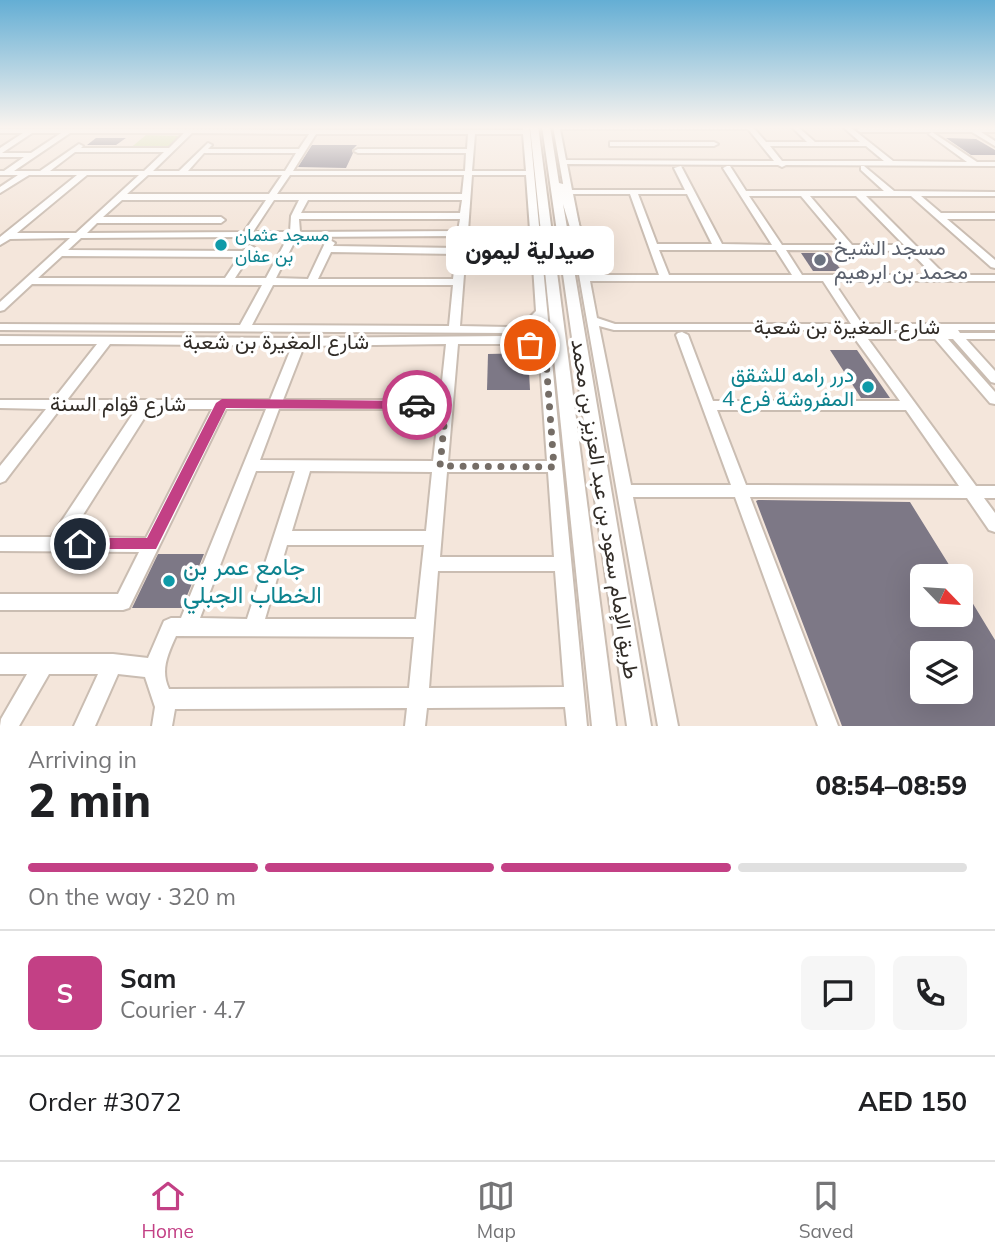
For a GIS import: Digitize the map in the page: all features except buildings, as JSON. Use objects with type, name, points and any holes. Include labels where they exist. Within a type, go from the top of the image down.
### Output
[{"type":"main road","points":[[531,190],[535,187],[535,160]]},
{"type":"main road","name":"طريق الإمام سعود بن عبد العزيز بن محمد","points":[[537,160],[604,726]]},
{"type":"main road","name":"طريق الإمام سعود بن عبد العزيز بن محمد","points":[[552,160],[639,726]]},
{"type":"main road","points":[[554,160],[576,231]]},
{"type":"street","points":[[4,173],[25,160]]},
{"type":"street","points":[[42,172],[60,160]]},
{"type":"street","points":[[0,308],[160,160]]},
{"type":"street","points":[[181,173],[194,160]]},
{"type":"street","points":[[229,280],[246,254],[251,236],[295,160]]},
{"type":"street","points":[[348,172],[354,160]]},
{"type":"street","points":[[415,726],[469,160]]},
{"type":"street","points":[[529,160],[577,726]]},
{"type":"street","points":[[561,160],[668,726]]},
{"type":"street","points":[[617,160],[618,164]]},
{"type":"street","points":[[724,160],[799,278]]},
{"type":"street","points":[[779,160],[782,164]]},
{"type":"street","points":[[891,160],[899,165]]},
{"type":"street","points":[[893,160],[899,165]]},
{"type":"street","points":[[970,160],[976,164]]},
{"type":"street","points":[[563,166],[728,166]]},
{"type":"street","points":[[580,166],[995,166]]},
{"type":"street","points":[[765,166],[995,166]]},
{"type":"street","points":[[678,168],[718,246]]},
{"type":"street","points":[[864,168],[892,194]]},
{"type":"street","points":[[4,173],[529,173]]},
{"type":"street","points":[[0,191],[27,173]]},
{"type":"street","points":[[5,235],[86,173]]},
{"type":"street","points":[[569,192],[690,192]]},
{"type":"street","points":[[633,192],[665,278]]},
{"type":"street","points":[[744,194],[995,194]]},
{"type":"street","points":[[804,194],[849,247]]},
{"type":"street","points":[[859,194],[942,278]]},
{"type":"street","points":[[913,194],[995,265]]},
{"type":"street","points":[[118,197],[230,209]]},
{"type":"street","points":[[94,220],[230,209],[272,197],[466,197]]},
{"type":"street","points":[[244,329],[295,233],[295,216],[305,197]]},
{"type":"street","points":[[209,236],[230,209]]},
{"type":"street","points":[[295,216],[465,216]]},
{"type":"street","points":[[939,216],[994,216]]},
{"type":"street","points":[[312,281],[334,233]]},
{"type":"street","points":[[5,235],[535,233]]},
{"type":"street","points":[[653,247],[912,248]]},
{"type":"street","points":[[327,249],[461,251]]},
{"type":"street","points":[[58,253],[246,254]]},
{"type":"street","points":[[585,278],[995,278]]},
{"type":"street","points":[[826,278],[910,406],[995,525]]},
{"type":"street","points":[[29,281],[458,282]]},
{"type":"street","name":"شارع المغيرة بن شعبة","points":[[508,335],[528,325],[542,312]]},
{"type":"street","points":[[593,320],[615,331],[682,335],[859,331],[995,336]]},
{"type":"street","name":"شارع المغيرة بن شعبة","points":[[0,327],[508,335],[530,345],[546,360]]},
{"type":"street","name":"شارع المغيرة بن شعبة","points":[[943,332],[995,327]]},
{"type":"street","points":[[597,343],[615,331]]},
{"type":"street","name":"شارع المغيرة بن شعبة","points":[[615,331],[859,331]]},
{"type":"street","points":[[943,332],[995,379]]},
{"type":"street","points":[[943,332],[995,400]]},
{"type":"street","name":"شارع المغيرة بن شعبة","points":[[0,340],[299,342],[453,335]]},
{"type":"street","points":[[682,335],[828,726]]},
{"type":"street","points":[[0,477],[106,341]]},
{"type":"street","points":[[187,627],[299,342]]},
{"type":"street","points":[[0,602],[123,602],[222,403]]},
{"type":"street","name":"شارع قوام السنة","points":[[0,404],[446,405]]},
{"type":"street","points":[[56,544],[146,404]]},
{"type":"street","points":[[708,405],[910,406]]},
{"type":"street","points":[[251,465],[554,467]]},
{"type":"street","points":[[254,626],[304,465]]},
{"type":"street","points":[[624,491],[995,492]]},
{"type":"street","points":[[282,538],[434,538]]},
{"type":"street","points":[[0,544],[151,545]]},
{"type":"street","points":[[431,565],[562,564]]},
{"type":"street","points":[[162,726],[166,714],[165,699],[156,686],[155,668],[171,627],[425,628]]},
{"type":"street","points":[[0,664],[113,664],[155,668]]},
{"type":"street","points":[[8,726],[44,664]]},
{"type":"street","points":[[84,726],[113,664]]},
{"type":"street","points":[[165,699],[574,697]]},
{"type":"way so far","points":[[417,405],[446,405],[440,466],[554,467],[546,360],[530,345]]},
{"type":"place","name":"مسجد عثمان بن عفان","points":[[221,245]]},
{"type":"place","name":"مسجد الشيخ محمد بن ابرهيم","points":[[820,260]]},
{"type":"place","name":"صيدلية ليمون","points":[[530,345]]},
{"type":"place","name":"درر رامه للشقق المفروشة فرع 4","points":[[868,387]]},
{"type":"place","name":"جامع عمر بن الخطاب الجبلي","points":[[169,581]]},
{"type":"route","points":[[80,544],[151,545],[222,403],[417,405]]}]
